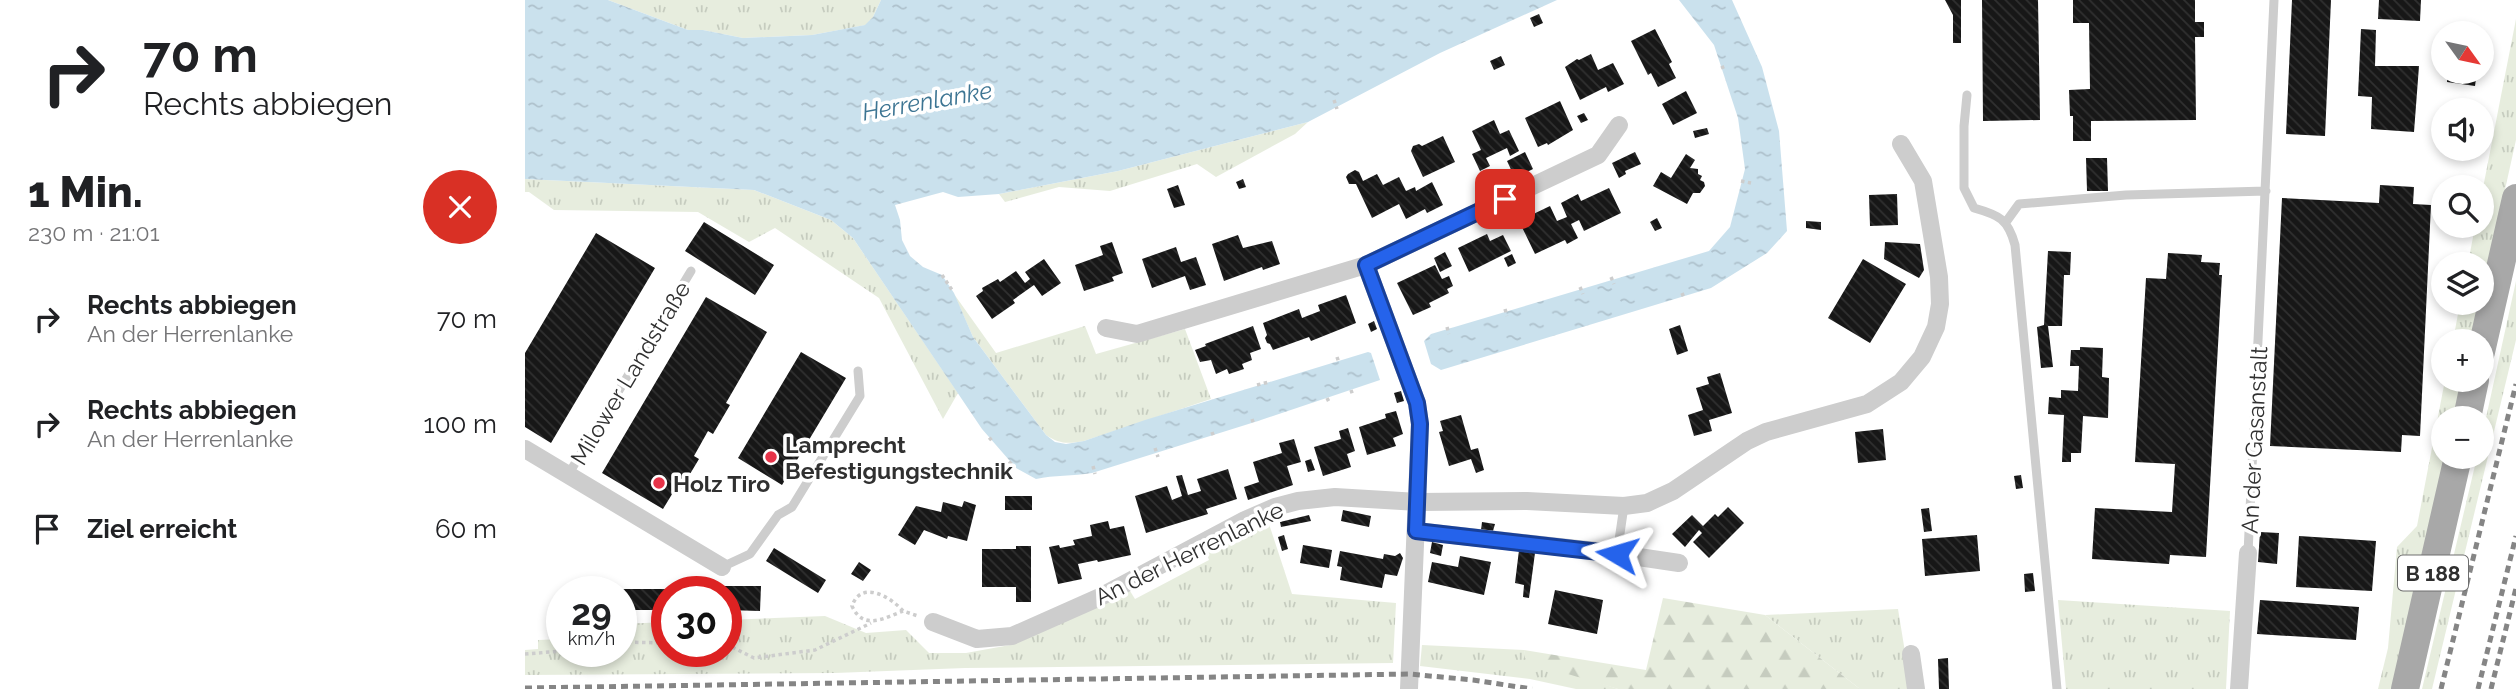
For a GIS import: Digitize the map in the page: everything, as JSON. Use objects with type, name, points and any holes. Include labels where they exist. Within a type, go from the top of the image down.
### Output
[{"type":"main road","points":[[2486,329],[2516,198]]},
{"type":"main road","name":"B 188","points":[[2405,689],[2455,469]]},
{"type":"street","points":[[1106,328],[1137,334],[1366,265],[1598,155],[1619,125]]},
{"type":"street","name":"An der Herrenlanke","points":[[933,622],[977,639],[1012,636],[1100,597],[1245,520],[1275,507],[1298,501],[1335,496],[1418,502],[1527,501],[1624,506],[1647,503],[1660,499],[1747,441],[1766,432],[1867,404],[1901,382],[1922,357],[1936,327],[1940,304],[1939,277],[1923,181],[1901,144]]},
{"type":"street","points":[[1366,265],[1417,403],[1420,424],[1409,689]]},
{"type":"street","name":"Milower Landstraße","points":[[525,449],[722,567]]},
{"type":"street","points":[[1416,531],[1617,554],[1679,564]]},
{"type":"street","name":"An der Gasanstalt","points":[[2239,689],[2248,553]]},
{"type":"street","points":[[1910,654],[1916,689]]},
{"type":"lane","name":"An der Gasanstalt","points":[[2248,553],[2274,0]]},
{"type":"lane","points":[[1967,95],[1964,188],[1974,208],[1991,213],[2006,222],[2015,245],[2057,689]]},
{"type":"lane","points":[[2006,222],[2019,204],[2126,195],[2266,191]]},
{"type":"lane","name":"Milower Landstraße","points":[[568,475],[691,271]]},
{"type":"lane","name":"Milower Landstraße","points":[[722,567],[750,554],[778,515],[792,507],[860,396],[859,371]]},
{"type":"lane","points":[[1617,554],[1624,506]]},
{"type":"path","points":[[1721,68],[1726,66]]},
{"type":"path","points":[[1334,100],[1337,109]]},
{"type":"path","points":[[1741,181],[1751,183]]},
{"type":"path","points":[[942,275],[952,290]]},
{"type":"path","points":[[1611,277],[1614,284]]},
{"type":"path","points":[[1580,287],[1583,294]]},
{"type":"path","points":[[1505,309],[1507,316]]},
{"type":"path","points":[[1447,327],[1449,334]]},
{"type":"path","points":[[1337,357],[1339,363]]},
{"type":"path","points":[[1257,386],[1269,382]]},
{"type":"path","points":[[1351,390],[1353,396]]},
{"type":"path","points":[[1327,398],[1329,404]]},
{"type":"path","points":[[1252,419],[1254,425]]},
{"type":"path","points":[[1212,432],[1214,439]]},
{"type":"path","points":[[989,440],[994,436]]},
{"type":"path","points":[[1155,448],[1158,457]]},
{"type":"path","points":[[1009,464],[1013,460]]},
{"type":"path","points":[[1093,466],[1095,474]]},
{"type":"path","points":[[873,622],[855,613],[852,606],[859,594],[867,591],[880,594],[898,604],[903,611],[933,622]]},
{"type":"path","points":[[742,652],[754,658],[815,650],[903,611]]},
{"type":"path","points":[[525,654],[546,652]]},
{"type":"green space","points":[[608,0],[881,0],[866,25],[812,35],[743,38],[703,30],[688,30]]},
{"type":"green space","points":[[2516,19],[2516,140],[2491,252],[2470,252],[2473,238],[2494,238],[2494,175],[2486,175],[2488,161],[2494,161],[2494,132]]},
{"type":"green space","points":[[1308,122],[1295,134],[1216,177],[1197,164],[1110,191],[1059,187],[1005,202],[999,194],[1118,171]]},
{"type":"green space","points":[[525,179],[754,190],[831,220],[853,238],[958,393],[943,419],[879,298],[775,228],[749,242],[698,212],[554,210],[529,192],[525,192]]},
{"type":"green space","points":[[2516,281],[2516,340],[2494,431],[2494,406],[2489,406],[2492,392],[2494,392]]},
{"type":"green space","points":[[954,294],[996,353],[1085,326],[1096,354],[1185,329],[1211,399],[1084,441],[1068,443],[1055,440],[1046,435],[973,337]]},
{"type":"green space","points":[[2458,315],[2476,315],[2474,329],[2455,329]]},
{"type":"green space","points":[[2443,392],[2459,392],[2457,406],[2440,406]]},
{"type":"green space","points":[[2431,453],[2431,469],[2442,469],[2392,689],[2378,689],[2388,648],[2397,547],[2417,526]]},
{"type":"green space","points":[[2474,469],[2485,469],[2432,689],[2422,689]]},
{"type":"green space","points":[[1268,521],[1292,594],[1396,603],[1393,663],[965,668],[835,673],[525,675],[525,650],[538,649],[538,640],[546,640],[546,667],[637,667],[637,623],[651,623],[651,667],[742,667],[742,619],[825,616],[866,633],[906,630],[929,653],[966,653],[1010,645],[1130,591],[1135,599],[1209,560],[1205,550]]},
{"type":"green space","points":[[1663,598],[1765,615],[1860,689],[1618,689],[1541,666],[1525,658],[1524,650],[1646,670]]},
{"type":"green space","points":[[2058,600],[2230,611],[2226,689],[2066,689]]},
{"type":"green space","points":[[1898,609],[1911,689],[1860,689],[1765,615]]},
{"type":"green space","points":[[1422,645],[1524,650],[1526,658],[1618,689],[1576,689],[1530,679],[1420,666]]},
{"type":"water","name":"Herrenlanke","points":[[525,0],[608,0],[688,30],[703,30],[743,38],[812,35],[865,25],[873,17],[881,0],[1557,0],[1440,53],[1308,122],[1118,171],[999,194],[958,197],[943,192],[895,205],[902,240],[910,256],[923,267],[942,275],[954,293],[973,337],[1046,435],[1055,442],[1066,444],[1084,441],[1368,352],[1371,353],[1380,380],[1092,473],[1036,479],[1016,468],[982,429],[853,238],[831,220],[754,190],[525,179]]},
{"type":"water","points":[[1679,0],[1732,0],[1762,67],[1779,131],[1787,231],[1767,253],[1711,288],[1441,370],[1431,364],[1424,341],[1431,334],[1709,251],[1730,227],[1745,169],[1738,118],[1714,45]]},
{"type":"building","points":[[1945,0],[1961,0],[1961,43],[1953,43],[1953,15]]},
{"type":"building","points":[[1982,0],[2038,0],[2040,120],[1983,121]]},
{"type":"building","points":[[2073,0],[2195,0],[2195,22],[2204,22],[2204,37],[2195,37],[2196,120],[2091,121],[2091,141],[2073,141],[2069,90],[2090,89],[2089,23],[2073,23]]},
{"type":"building","points":[[2292,0],[2331,0],[2325,136],[2286,134]]},
{"type":"building","points":[[2379,0],[2421,0],[2420,21],[2378,19]]},
{"type":"building","points":[[1539,14],[1543,23],[1534,27],[1530,18]]},
{"type":"building","points":[[1655,29],[1672,62],[1669,64],[1676,78],[1658,87],[1651,73],[1648,75],[1631,41]]},
{"type":"building","points":[[2361,29],[2376,30],[2375,66],[2419,66],[2414,132],[2371,129],[2372,97],[2358,96]]},
{"type":"building","points":[[1591,54],[1598,70],[1613,63],[1624,84],[1608,92],[1606,87],[1580,100],[1565,67]]},
{"type":"building","points":[[1501,56],[1505,65],[1494,70],[1490,61]]},
{"type":"building","points":[[1686,91],[1697,113],[1673,125],[1662,104]]},
{"type":"building","points":[[1560,101],[1573,130],[1548,145],[1547,143],[1538,147],[1525,118]]},
{"type":"building","points":[[1584,113],[1588,120],[1581,123],[1577,116]]},
{"type":"building","points":[[1494,120],[1500,134],[1509,130],[1519,151],[1510,156],[1507,148],[1486,158],[1490,166],[1480,171],[1472,154],[1481,150],[1472,131]]},
{"type":"building","points":[[1707,128],[1709,134],[1695,138],[1693,131]]},
{"type":"building","points":[[1443,136],[1455,162],[1423,177],[1411,151],[1413,146],[1422,146]]},
{"type":"building","points":[[1525,152],[1533,169],[1515,178],[1507,161]]},
{"type":"building","points":[[1635,152],[1641,164],[1625,171],[1626,174],[1619,178],[1612,163]]},
{"type":"building","points":[[1686,154],[1695,160],[1690,168],[1698,169],[1698,174],[1702,176],[1700,180],[1705,186],[1700,193],[1693,193],[1687,204],[1653,186],[1661,172],[1671,178]]},
{"type":"building","points":[[2086,158],[2107,158],[2108,191],[2087,191]]},
{"type":"building","points":[[1355,170],[1363,181],[1377,174],[1383,185],[1399,177],[1406,191],[1415,187],[1416,191],[1432,182],[1443,205],[1427,213],[1425,209],[1406,219],[1399,204],[1372,218],[1356,184],[1349,184],[1346,177]]},
{"type":"building","points":[[1243,179],[1246,187],[1239,189],[1236,182]]},
{"type":"building","points":[[1178,185],[1185,205],[1174,208],[1167,189]]},
{"type":"building","points":[[2380,185],[2414,187],[2413,204],[2431,205],[2420,436],[2402,435],[2401,452],[2270,446],[2282,198],[2379,203]]},
{"type":"building","points":[[1609,188],[1621,213],[1584,231],[1579,220],[1571,224],[1578,238],[1567,244],[1565,240],[1535,254],[1519,221],[1550,206],[1557,221],[1567,217],[1561,203],[1578,194],[1581,201]]},
{"type":"building","points":[[1897,194],[1898,225],[1870,226],[1869,195]]},
{"type":"building","points":[[1657,218],[1662,228],[1655,231],[1650,222]]},
{"type":"building","points":[[1806,221],[1821,222],[1821,230],[1806,228]]},
{"type":"building","points":[[704,222],[774,265],[755,295],[685,251]]},
{"type":"building","points":[[596,233],[655,268],[551,443],[525,427],[525,353]]},
{"type":"building","points":[[1487,234],[1490,241],[1503,235],[1511,251],[1469,272],[1458,248]]},
{"type":"building","points":[[1238,235],[1243,248],[1272,241],[1280,264],[1263,270],[1262,267],[1224,281],[1212,244]]},
{"type":"building","points":[[1112,242],[1123,273],[1112,277],[1114,281],[1084,291],[1075,265],[1103,255],[1100,246]]},
{"type":"building","points":[[1885,242],[1920,244],[1924,270],[1919,278],[1884,259]]},
{"type":"building","points":[[1176,247],[1181,262],[1196,257],[1206,285],[1190,290],[1185,276],[1152,288],[1142,259]]},
{"type":"building","points":[[2048,251],[2071,252],[2070,275],[2064,275],[2062,326],[2048,326],[2053,367],[2041,368],[2037,327],[2044,325]]},
{"type":"building","points":[[1445,252],[1452,266],[1440,272],[1434,258]]},
{"type":"building","points":[[2168,253],[2202,255],[2201,262],[2220,263],[2219,275],[2222,275],[2206,557],[2170,555],[2169,564],[2092,559],[2095,508],[2172,512],[2175,464],[2135,462],[2146,278],[2166,279]]},
{"type":"building","points":[[1512,254],[1516,263],[1508,267],[1504,258]]},
{"type":"building","points":[[1044,259],[1061,283],[1042,296],[1034,285],[992,319],[976,296],[983,291],[982,288],[998,279],[1000,282],[1016,271],[1025,283],[1030,279],[1025,272]]},
{"type":"building","points":[[1863,259],[1906,284],[1870,343],[1828,318]]},
{"type":"building","points":[[1435,265],[1442,279],[1449,276],[1453,286],[1447,289],[1449,293],[1429,303],[1431,307],[1413,315],[1397,283]]},
{"type":"building","points":[[1346,295],[1356,323],[1311,341],[1309,337],[1273,350],[1267,343],[1263,323],[1299,309],[1302,318],[1320,311],[1318,305]]},
{"type":"building","points":[[706,297],[767,332],[726,403],[730,405],[713,434],[708,431],[694,456],[699,459],[681,489],[677,486],[663,509],[602,473]]},
{"type":"building","points":[[1374,321],[1377,329],[1371,332],[1368,324]]},
{"type":"building","points":[[1680,325],[1688,351],[1677,355],[1669,329]]},
{"type":"building","points":[[1253,326],[1261,349],[1250,353],[1252,360],[1242,364],[1244,369],[1229,374],[1227,369],[1216,374],[1211,360],[1200,362],[1195,350]]},
{"type":"building","points":[[2080,347],[2103,348],[2102,377],[2109,378],[2108,418],[2083,416],[2081,453],[2071,453],[2071,462],[2062,462],[2064,415],[2048,414],[2049,397],[2061,398],[2061,390],[2078,391],[2079,366],[2070,366],[2071,350],[2080,350]]},
{"type":"building","points":[[801,352],[846,378],[782,485],[738,458]]},
{"type":"building","points":[[1720,373],[1732,413],[1709,420],[1712,431],[1694,436],[1688,415],[1703,410],[1696,388],[1709,384],[1707,377]]},
{"type":"building","points":[[1401,391],[1404,401],[1397,403],[1394,393]]},
{"type":"building","points":[[1396,411],[1403,434],[1393,438],[1396,446],[1367,455],[1359,427],[1386,418],[1385,414]]},
{"type":"building","points":[[1461,415],[1471,450],[1478,448],[1484,470],[1476,473],[1471,459],[1449,466],[1439,432],[1443,431],[1440,421]]},
{"type":"building","points":[[1348,428],[1355,451],[1347,454],[1351,467],[1323,476],[1314,447],[1341,439],[1339,431]]},
{"type":"building","points":[[1883,429],[1886,460],[1858,463],[1855,432]]},
{"type":"building","points":[[1294,439],[1301,462],[1287,466],[1293,485],[1248,500],[1244,487],[1259,482],[1253,462],[1282,453],[1279,443]]},
{"type":"building","points":[[1311,459],[1315,470],[1308,472],[1305,461]]},
{"type":"building","points":[[1228,469],[1237,499],[1206,509],[1208,514],[1146,533],[1135,496],[1167,486],[1172,500],[1182,496],[1176,476],[1182,475],[1188,495],[1201,491],[1197,479]]},
{"type":"building","points":[[2021,475],[2023,488],[2016,489],[2014,476]]},
{"type":"building","points":[[1005,496],[1032,496],[1032,510],[1005,510]]},
{"type":"building","points":[[964,501],[976,505],[967,541],[948,536],[947,539],[924,530],[915,545],[898,535],[916,506],[941,512],[943,502],[962,507]]},
{"type":"building","points":[[1728,507],[1744,523],[1709,558],[1693,542],[1702,533],[1699,530],[1685,547],[1672,534],[1692,515],[1703,526],[1715,514],[1718,517]]},
{"type":"building","points":[[1929,508],[1932,531],[1924,532],[1921,509]]},
{"type":"building","points":[[1343,510],[1371,516],[1369,527],[1341,521]]},
{"type":"building","points":[[1309,515],[1311,521],[1281,527],[1280,522]]},
{"type":"building","points":[[1108,521],[1110,529],[1124,526],[1131,555],[1078,564],[1082,579],[1058,584],[1049,547],[1075,545],[1073,540],[1092,536],[1090,525]]},
{"type":"building","points":[[1482,522],[1495,524],[1493,531],[1481,530]]},
{"type":"building","points":[[2260,532],[2279,533],[2277,564],[2258,562]]},
{"type":"building","points":[[1284,535],[1288,549],[1282,551],[1278,537]]},
{"type":"building","points":[[1977,535],[1980,571],[1925,576],[1922,539]]},
{"type":"building","points":[[2299,536],[2376,541],[2372,591],[2296,587]]},
{"type":"building","points":[[1432,542],[1443,545],[1441,556],[1430,553]]},
{"type":"building","points":[[1303,545],[1332,550],[1329,568],[1300,563]]},
{"type":"building","points":[[1016,546],[1031,546],[1031,602],[1016,602],[1016,587],[982,587],[982,549],[1016,549]]},
{"type":"building","points":[[774,548],[826,580],[818,593],[766,561]]},
{"type":"building","points":[[1519,550],[1535,553],[1529,598],[1523,597],[1524,585],[1515,583]]},
{"type":"building","points":[[1340,551],[1383,559],[1384,554],[1395,556],[1400,553],[1403,558],[1397,576],[1385,574],[1382,588],[1340,580],[1342,567],[1337,566]]},
{"type":"building","points":[[1460,556],[1491,562],[1484,595],[1428,582],[1432,562],[1458,567]]},
{"type":"building","points":[[859,562],[871,570],[863,581],[851,574]]},
{"type":"building","points":[[2033,573],[2035,591],[2025,592],[2024,574]]},
{"type":"building","points":[[742,586],[761,586],[760,611],[742,610]]},
{"type":"building","points":[[637,589],[651,589],[651,610],[637,610]]},
{"type":"building","points":[[1555,590],[1603,600],[1597,634],[1548,624]]},
{"type":"building","points":[[2260,600],[2359,607],[2356,640],[2257,634]]},
{"type":"building","points":[[1948,658],[1949,689],[1939,689],[1938,659]]},
{"type":"railway","points":[[2441,689],[2516,384]]},
{"type":"railway","points":[[2478,689],[2516,536]]},
{"type":"railway","points":[[2491,689],[2516,588]]},
{"type":"railway","points":[[525,688],[1409,674],[1532,689]]},
{"type":"place","name":"Lamprecht Befestigungstechnik","points":[[771,457]]},
{"type":"place","name":"Holz Tiro","points":[[659,483]]},
{"type":"route","points":[[1505,199],[1366,265],[1417,403],[1420,424],[1416,531],[1617,554]]}]
